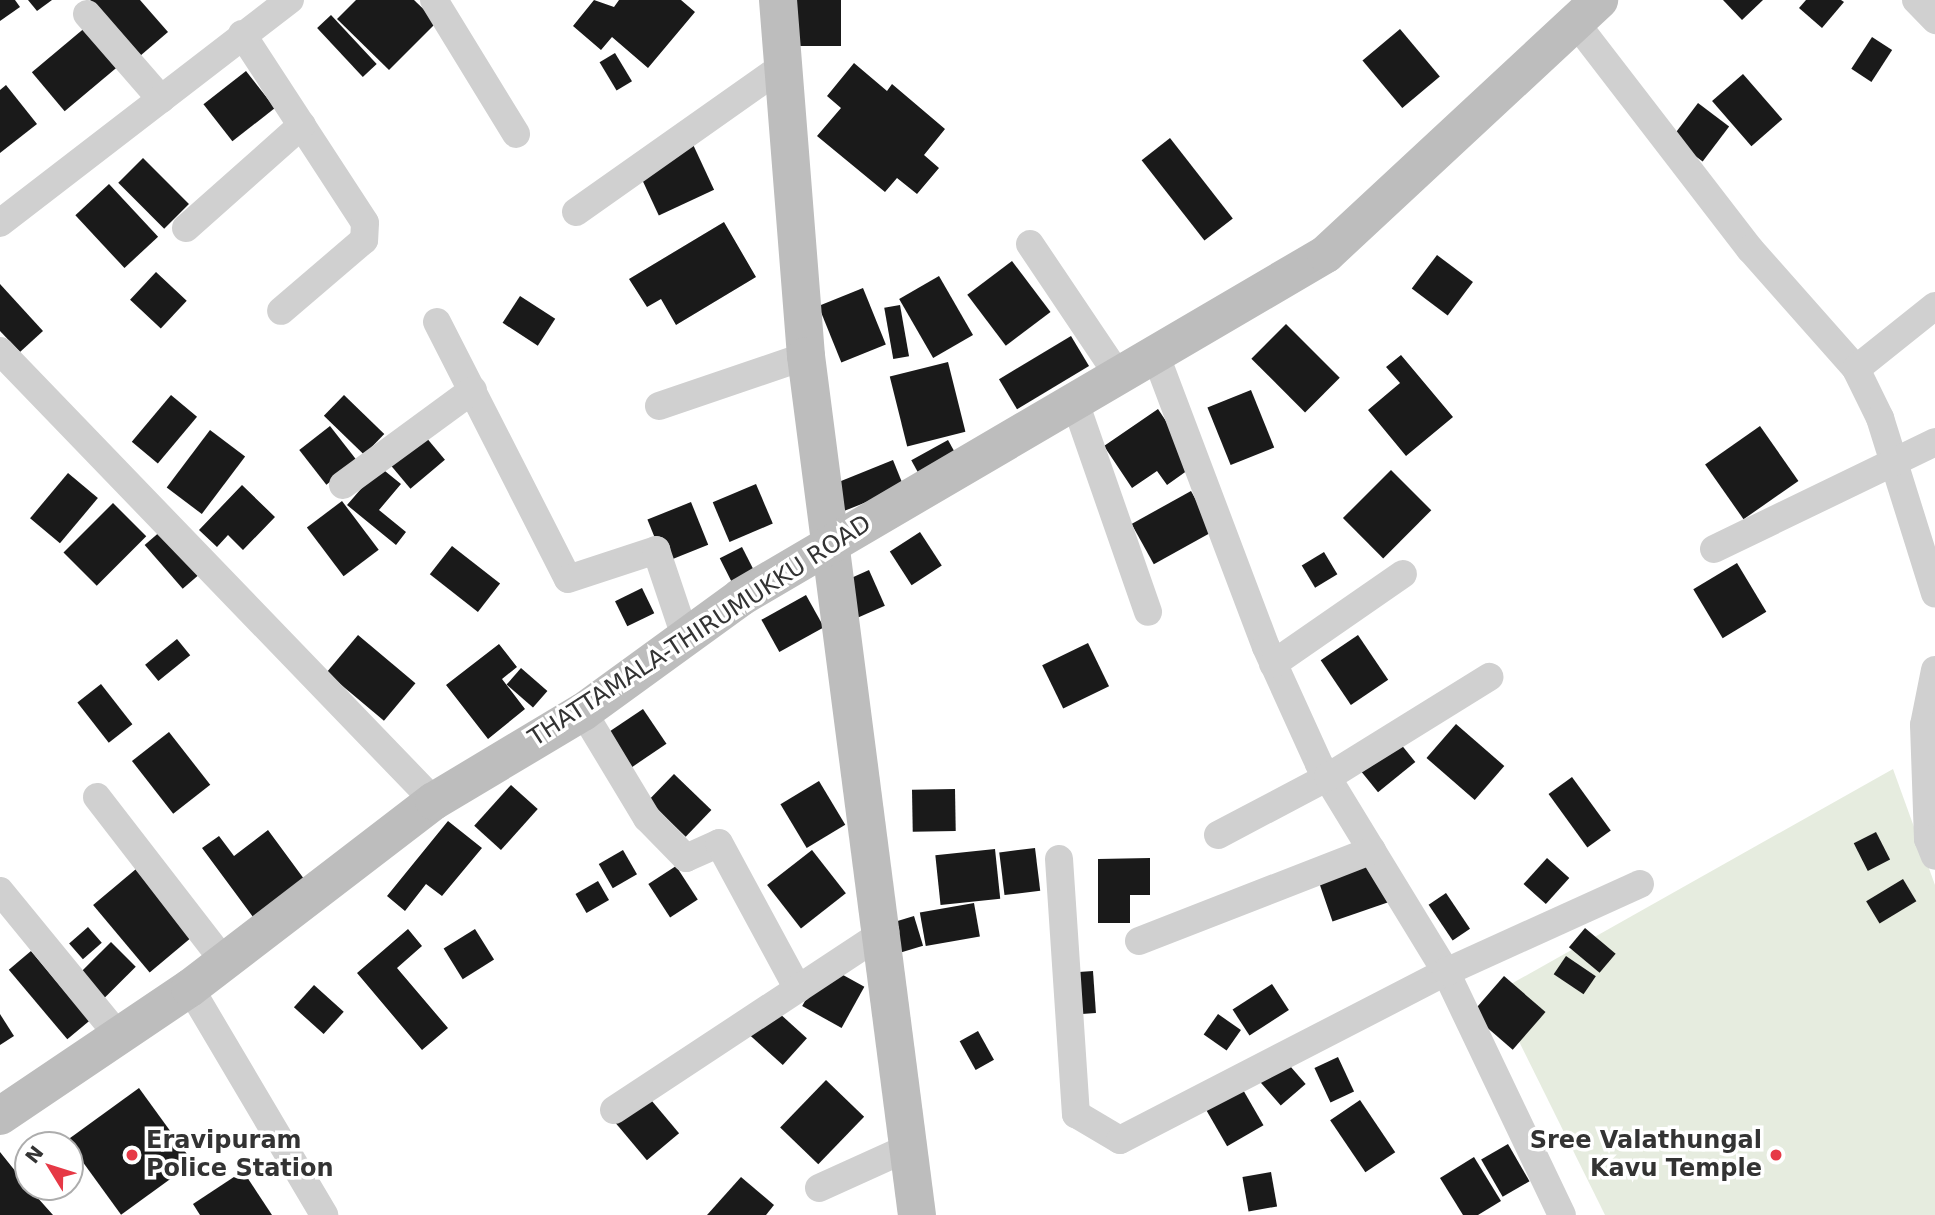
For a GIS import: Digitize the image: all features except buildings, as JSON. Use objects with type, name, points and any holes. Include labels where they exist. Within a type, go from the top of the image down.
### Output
[{"type":"street","points":[[0,223],[242,34],[290,0]]},
{"type":"street","points":[[434,0],[516,134]]},
{"type":"street","points":[[778,0],[786,64],[806,356],[885,931],[905,1149],[917,1215]]},
{"type":"street","points":[[1916,0],[1935,20]]},
{"type":"street","points":[[1587,11],[1751,249],[1856,369],[1895,464],[1935,594]]},
{"type":"street","name":"THATTAMALA-THIRUMUKKU ROAD","points":[[0,1116],[117,1034],[190,988],[222,959],[434,801],[583,712],[830,541],[1076,405],[1326,254],[1587,11]]},
{"type":"street","points":[[87,14],[161,99]]},
{"type":"street","points":[[242,34],[365,223],[364,240],[281,311]]},
{"type":"street","points":[[576,212],[786,64]]},
{"type":"street","points":[[186,228],[302,125]]},
{"type":"street","points":[[1030,244],[1120,378]]},
{"type":"street","points":[[1856,369],[1935,306]]},
{"type":"street","points":[[437,322],[568,579],[656,550],[686,639]]},
{"type":"street","points":[[0,351],[434,801]]},
{"type":"street","points":[[659,406],[806,356]]},
{"type":"street","points":[[1156,356],[1273,663],[1328,777],[1446,972],[1550,1210]]},
{"type":"street","points":[[343,485],[473,390]]},
{"type":"street","points":[[1076,405],[1148,612]]},
{"type":"street","points":[[1714,549],[1895,464],[1935,442]]},
{"type":"street","points":[[1273,663],[1403,574]]},
{"type":"street","points":[[1935,670],[1924,725],[1928,839],[1935,856]]},
{"type":"street","points":[[1218,835],[1328,777],[1489,677]]},
{"type":"street","points":[[583,712],[647,818],[685,858],[719,843],[798,989]]},
{"type":"street","points":[[97,797],[222,959]]},
{"type":"street","points":[[1139,941],[1372,850]]},
{"type":"street","points":[[1059,859],[1076,1114],[1120,1140],[1446,972],[1640,884]]},
{"type":"street","points":[[0,891],[117,1034]]},
{"type":"street","points":[[614,1110],[885,931]]},
{"type":"street","points":[[190,988],[318,1213]]},
{"type":"street","points":[[819,1188],[905,1149]]},
{"type":"shaded area","points":[[1893,769],[1935,885],[1935,1215],[1605,1215],[1495,993]]},
{"type":"place","name":"Eravipuram Police Station","points":[[132,1155]]},
{"type":"place","name":"Sree Valathungal Kavu Temple","points":[[1776,1155]]}]
